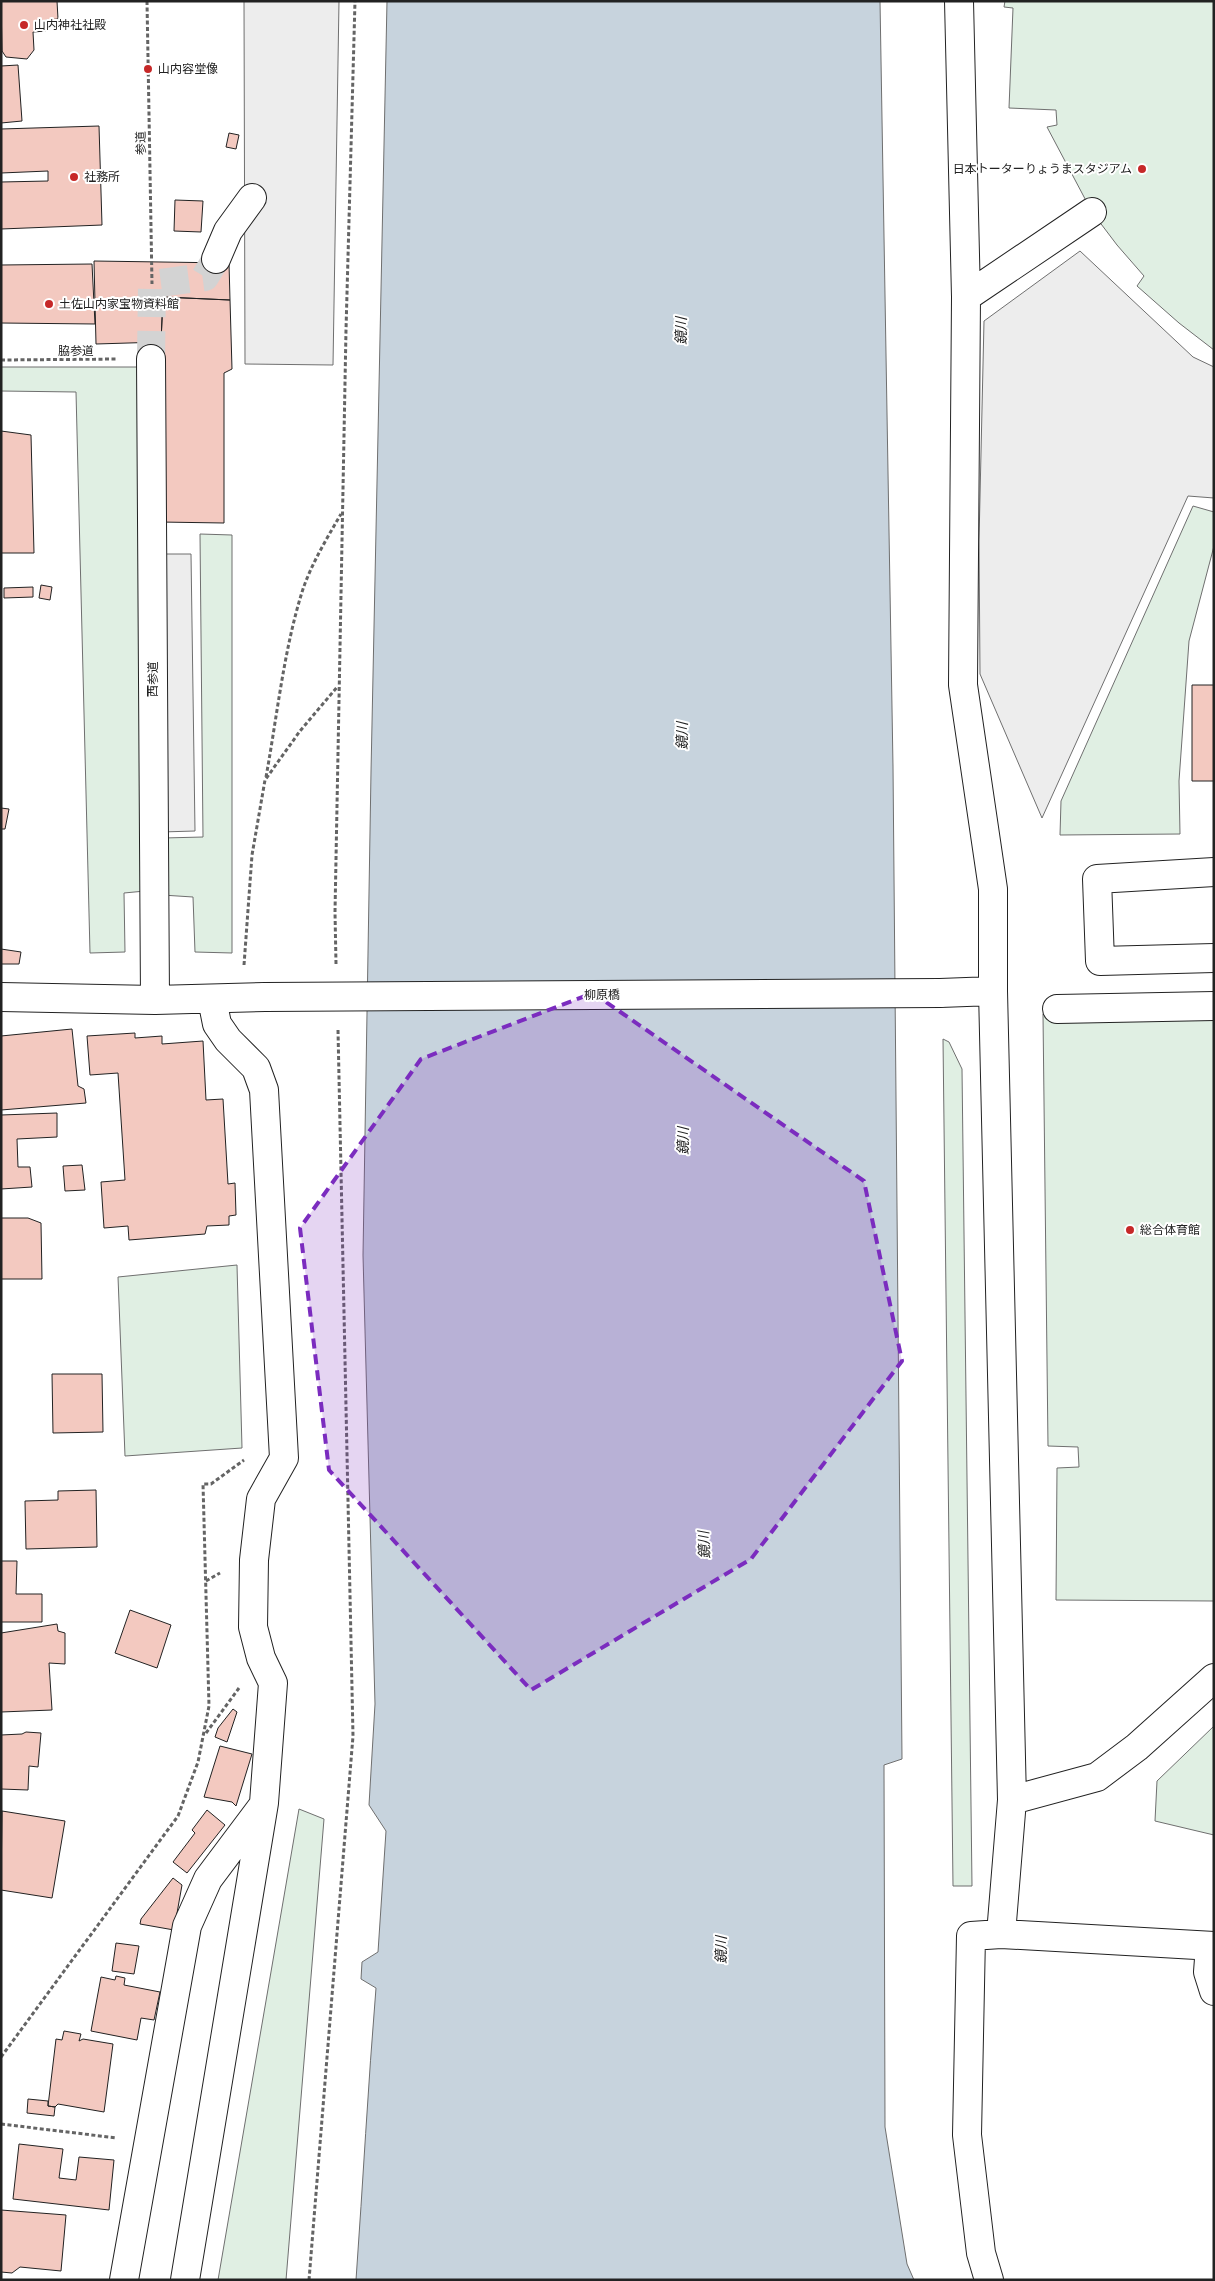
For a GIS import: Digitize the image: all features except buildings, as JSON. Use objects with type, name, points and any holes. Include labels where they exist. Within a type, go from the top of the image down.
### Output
[{"type":"street","points":[[959,1],[966,297],[963,685],[993,889],[993,991],[1012,1800],[1000,1934]]},
{"type":"street","points":[[216,259],[228,232],[252,198]]},
{"type":"street","points":[[966,297],[1092,212]]},
{"type":"street","name":"西参道","points":[[150,359],[155,1000]]},
{"type":"street","points":[[1214,872],[1098,879],[1100,961],[1214,958]]},
{"type":"street","name":"柳原橋","points":[[1,997],[155,1000],[265,997],[993,991]]},
{"type":"street","points":[[185,2280],[264,1804],[273,1683],[261,1658],[253,1627],[254,1560],[262,1500],[284,1458],[264,1090],[256,1068],[228,1040],[217,1024],[212,999]]},
{"type":"street","points":[[1057,1009],[1214,1006]]},
{"type":"street","points":[[1012,1800],[1097,1777],[1137,1747],[1214,1678]]},
{"type":"street","points":[[124,2280],[187,1926],[208,1878],[264,1804]]},
{"type":"street","points":[[989,2280],[981,2254],[967,2135],[971,1936],[1000,1934],[1212,1946],[1208,1972],[1214,1990]]},
{"type":"path","name":"参道","points":[[147,1],[152,284]]},
{"type":"path","points":[[336,971],[335,912],[342,512],[355,1]]},
{"type":"path","name":"脇参道","points":[[1,360],[150,359]]},
{"type":"path","points":[[244,971],[252,855],[292,632],[304,588],[326,540],[342,512]]},
{"type":"path","points":[[265,780],[300,731],[339,685]]},
{"type":"path","points":[[309,2280],[353,1736],[337,1021]]},
{"type":"path","points":[[1,2057],[178,1816],[198,1762],[210,1706],[203,1484],[211,1484],[249,1456],[283,1450]]},
{"type":"path","points":[[205,1733],[261,1658]]},
{"type":"path","points":[[1,2124],[149,2141]]},
{"type":"highlighted area","points":[[593,993],[864,1181],[902,1361],[751,1559],[531,1690],[329,1470],[300,1228],[421,1059]]},
{"type":"green space","name":"日本トーターりょうまスタジアム","points":[[1005,1],[1214,1],[1214,350],[1179,323],[1137,286],[1144,276],[1092,212],[1047,127],[1057,125],[1056,110],[1009,108],[1013,8],[1004,7]]},
{"type":"green space","points":[[1,367],[141,367],[145,891],[124,893],[125,952],[90,953],[76,392],[1,391]]},
{"type":"green space","points":[[1193,506],[1214,512],[1214,546],[1189,641],[1179,781],[1180,834],[1060,835],[1061,801]]},
{"type":"green space","points":[[200,534],[232,535],[232,953],[195,952],[193,897],[162,895],[163,838],[203,837]]},
{"type":"green space","name":"総合体育館","points":[[1214,1013],[1214,1601],[1056,1600],[1057,1468],[1079,1467],[1078,1447],[1048,1446],[1043,1014]]},
{"type":"green space","points":[[943,1039],[949,1042],[962,1069],[972,1886],[953,1886]]},
{"type":"green space","points":[[237,1265],[242,1448],[125,1456],[118,1277]]},
{"type":"green space","points":[[1214,1726],[1214,1835],[1155,1821],[1157,1781]]},
{"type":"green space","points":[[299,1809],[324,1819],[286,2280],[218,2280]]},
{"type":"shaded area","points":[[244,1],[339,1],[333,365],[245,364]]},
{"type":"shaded area","points":[[1080,251],[1193,357],[1214,367],[1214,498],[1188,496],[1042,818],[980,674],[979,541],[984,321]]},
{"type":"shaded area","points":[[157,554],[191,554],[195,831],[161,832]]},
{"type":"water","name":"鏡川","points":[[387,1],[880,1],[893,766],[902,1759],[884,1765],[885,2127],[907,2264],[914,2280],[356,2280],[376,1988],[361,1979],[362,1962],[378,1952],[386,1831],[369,1805],[375,1704],[363,1255]]},
{"type":"tunnel","points":[[151,359],[152,284],[205,277],[216,259]]},
{"type":"place","name":"山内神社社殿","points":[[24,25]]},
{"type":"place","name":"山内容堂像","points":[[148,69]]},
{"type":"place","name":"日本トーターりょうまスタジアム","points":[[1142,169]]},
{"type":"place","name":"社務所","points":[[74,177]]},
{"type":"place","name":"土佐山内家宝物資料館","points":[[49,304]]},
{"type":"place","name":"総合体育館","points":[[1130,1230]]}]
